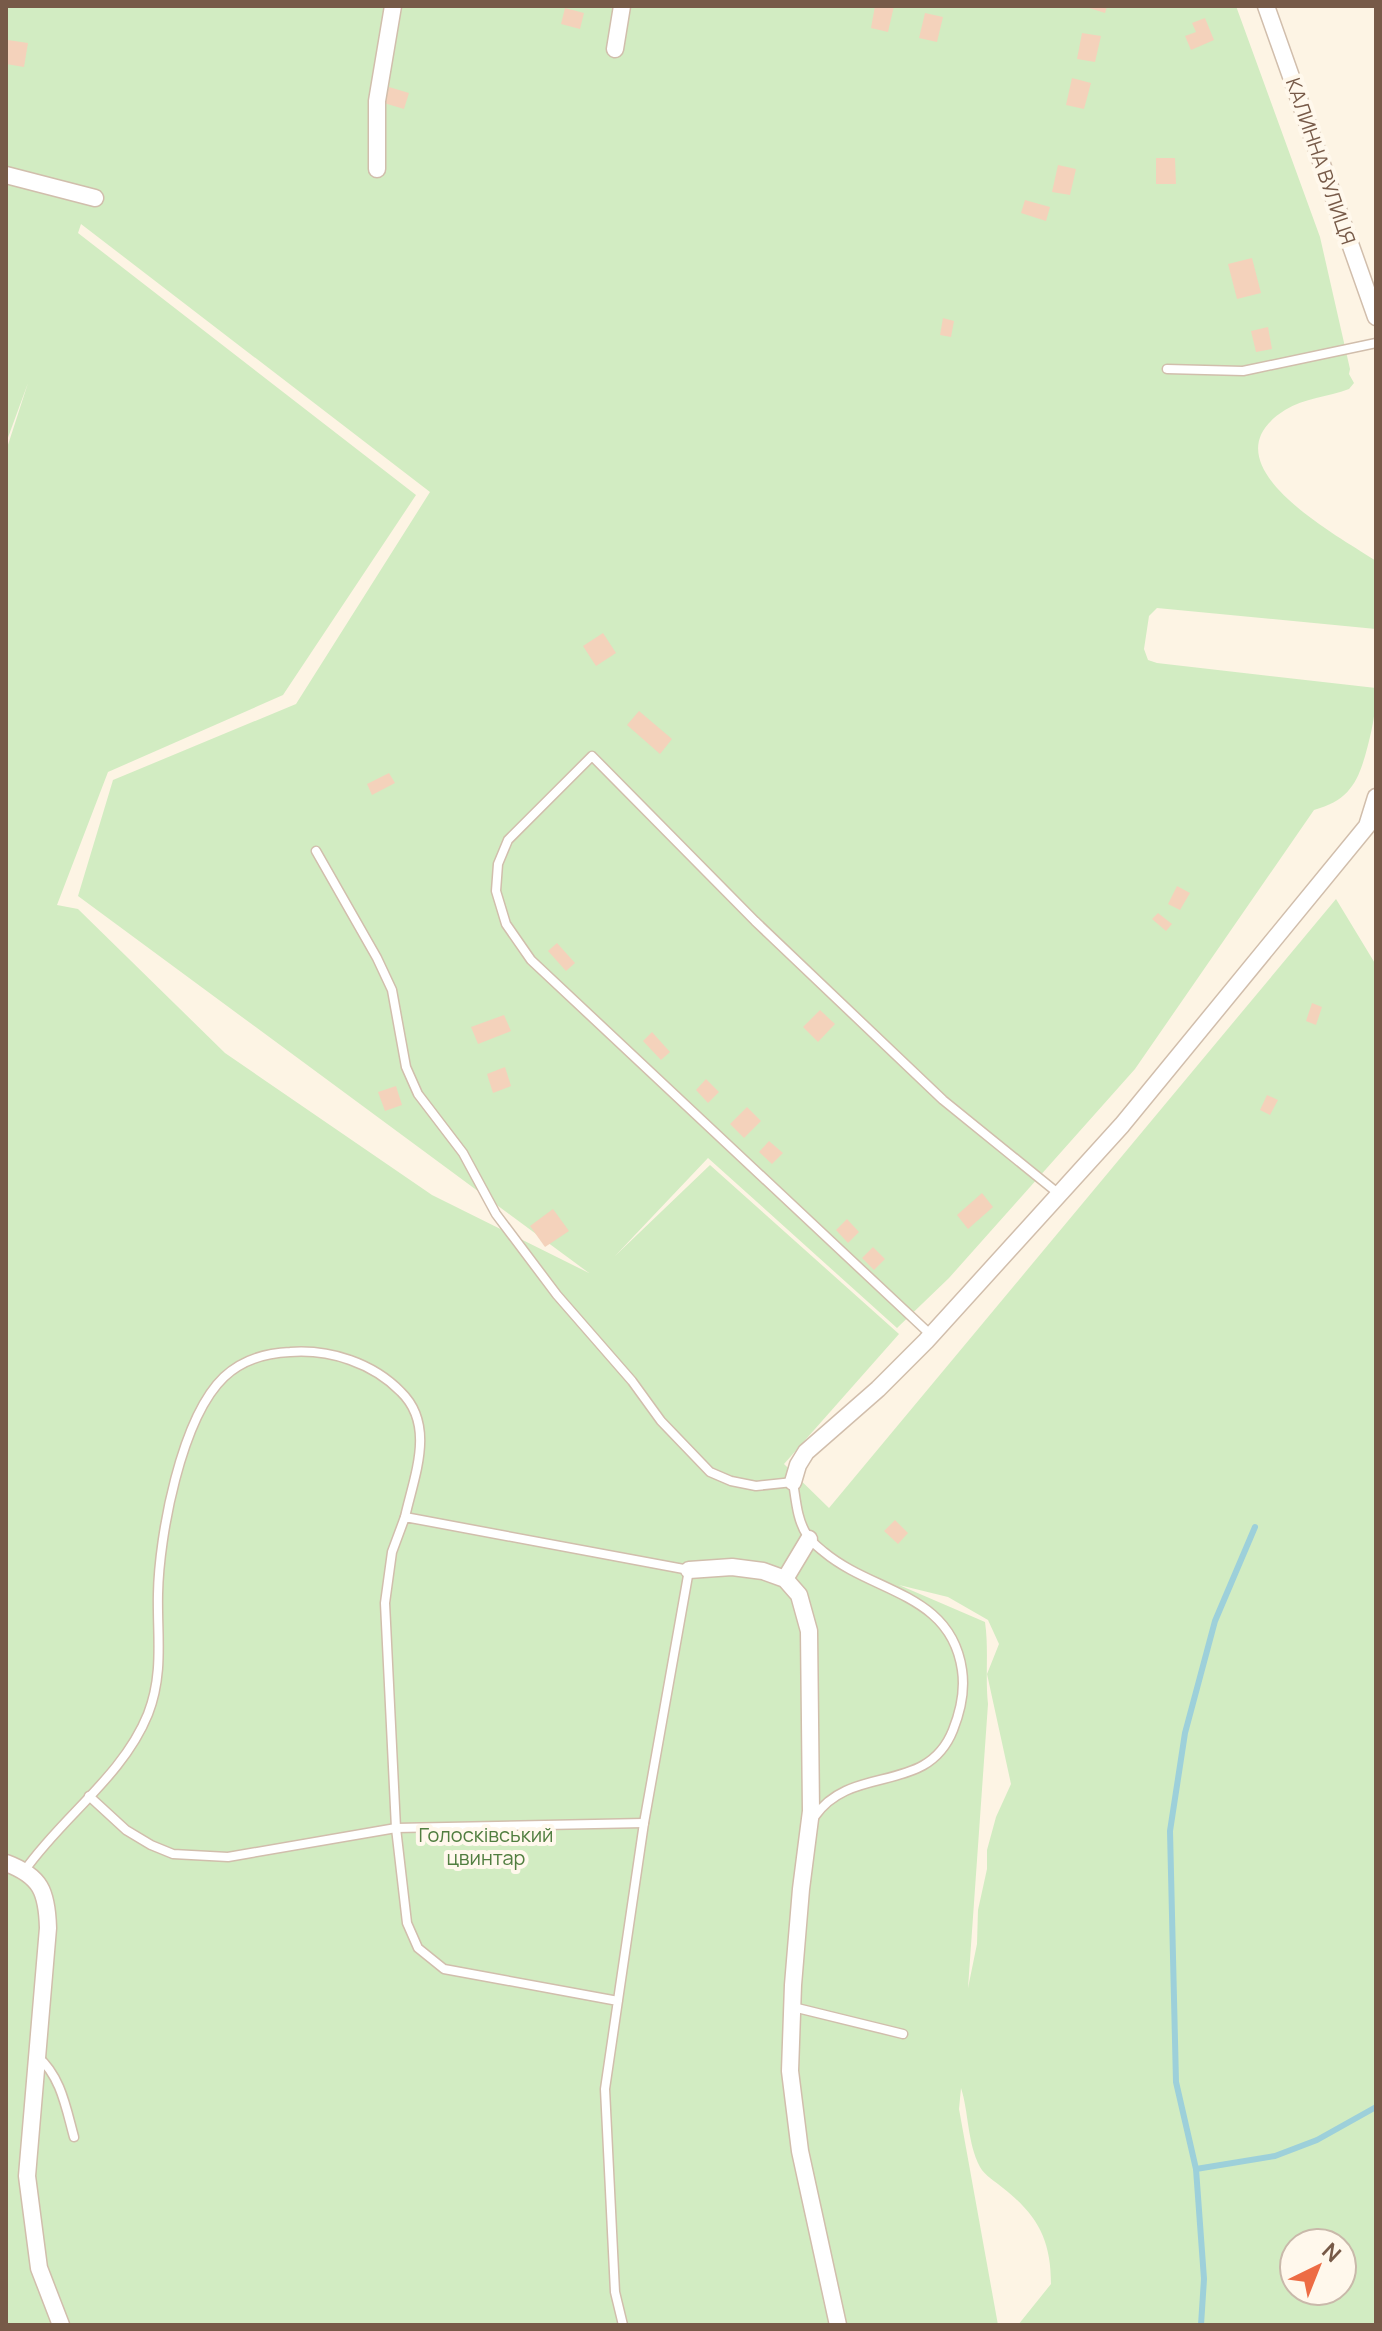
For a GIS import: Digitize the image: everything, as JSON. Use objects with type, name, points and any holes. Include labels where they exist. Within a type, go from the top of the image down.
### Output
[{"type":"street","points":[[377,169],[378,89],[393,6]]},
{"type":"street","points":[[615,49],[622,6]]},
{"type":"street","name":"КАЛИННА ВУЛИЦЯ","points":[[1266,6],[1376,317]]},
{"type":"street","points":[[6,175],[95,198]]},
{"type":"street","points":[[793,1482],[806,1452],[878,1389],[931,1335],[1122,1125],[1367,826],[1376,797]]},
{"type":"street","points":[[785,1579],[809,1539]]},
{"type":"street","points":[[689,1570],[732,1567],[763,1571],[785,1579],[799,1595],[809,1631],[811,1811],[801,1889],[790,2071],[800,2151],[838,2325]]},
{"type":"street","points":[[6,1863],[25,1870],[38,1882],[48,1903],[27,2176],[39,2268],[61,2325]]},
{"type":"lane","points":[[1167,369],[1243,371],[1376,343]]},
{"type":"lane","points":[[931,1335],[531,960],[506,924],[496,891],[498,864],[508,840],[592,756],[755,921],[943,1100],[1059,1194]]},
{"type":"lane","points":[[316,851],[392,990],[406,1067],[418,1094],[463,1153],[496,1214],[557,1295],[632,1381],[685,1449],[710,1472],[731,1481],[756,1486],[793,1482],[800,1524],[809,1539],[836,1562],[933,1613],[946,1627],[955,1644],[962,1669],[963,1693],[959,1716],[939,1754],[925,1766],[909,1773],[845,1789],[822,1805],[809,1827]]},
{"type":"lane","points":[[25,1870],[39,1850],[127,1755],[149,1712],[161,1658],[158,1594],[164,1518],[194,1424],[208,1397],[224,1377],[260,1356],[297,1351],[340,1357],[387,1379],[402,1392],[421,1424],[421,1443],[405,1517],[392,1552],[385,1603],[396,1828],[407,1923],[418,1948],[444,1969],[618,2001]]},
{"type":"lane","points":[[405,1517],[689,1570],[644,1823],[605,2089],[615,2292],[623,2325]]},
{"type":"lane","points":[[89,1796],[126,1830],[173,1854],[228,1857],[396,1828],[644,1823]]},
{"type":"lane","points":[[792,2007],[903,2034]]},
{"type":"lane","points":[[37,2055],[47,2064],[59,2085],[74,2137]]},
{"type":"green space","name":"Голосківський цвинтар","points":[[6,6],[1236,6],[1320,237],[1349,374],[1354,383],[1349,389],[1285,410],[1263,431],[1258,452],[1267,474],[1284,496],[1308,516],[1376,561],[1376,629],[1157,608],[1149,616],[1144,649],[1148,660],[1157,663],[1376,688],[1371,731],[1357,778],[1337,801],[1314,810],[1135,1069],[949,1278],[897,1328],[708,1158],[615,1256],[710,1165],[899,1334],[784,1464],[829,1508],[1336,899],[1376,965],[1376,2325],[1018,2325],[1051,2284],[1045,2241],[1025,2208],[980,2167],[961,2088],[959,2109],[998,2325],[6,2325],[6,451],[28,383],[6,443]],"holes":[[[81,224],[430,492],[296,704],[113,780],[78,896],[589,1273],[432,1195],[225,1053],[78,909],[57,905],[108,772],[283,695],[416,495],[78,233]],[[899,1585],[948,1597],[988,1620],[999,1644],[987,1674],[985,1622]],[[987,1674],[1011,1784],[996,1817],[987,1850],[987,1869],[978,1910],[977,1944],[968,1988],[988,1704]]]},
{"type":"building","points":[[875,6],[894,6],[888,32],[871,28]]},
{"type":"building","points":[[1083,6],[1107,6],[1105,13]]},
{"type":"building","points":[[565,8],[584,13],[580,29],[561,24]]},
{"type":"building","points":[[925,13],[943,17],[937,42],[919,38]]},
{"type":"building","points":[[1205,18],[1214,40],[1191,50],[1185,36],[1196,32],[1192,23]]},
{"type":"building","points":[[1082,33],[1101,36],[1095,62],[1077,59]]},
{"type":"building","points":[[8,40],[28,43],[24,67],[6,64]]},
{"type":"building","points":[[1072,78],[1091,83],[1084,109],[1066,105]]},
{"type":"building","points":[[389,87],[409,93],[404,109],[384,103]]},
{"type":"building","points":[[1156,158],[1175,158],[1176,184],[1156,184]]},
{"type":"building","points":[[1058,165],[1076,169],[1070,195],[1052,192]]},
{"type":"building","points":[[1025,200],[1050,207],[1046,221],[1021,213]]},
{"type":"building","points":[[1252,258],[1261,293],[1237,299],[1228,264]]},
{"type":"building","points":[[943,318],[954,321],[951,337],[940,335]]},
{"type":"building","points":[[1268,327],[1272,349],[1256,352],[1251,331]]},
{"type":"building","points":[[603,633],[616,653],[596,666],[583,646]]},
{"type":"building","points":[[639,711],[672,739],[660,754],[627,725]]},
{"type":"building","points":[[389,773],[395,783],[372,795],[367,784]]},
{"type":"building","points":[[1177,886],[1190,893],[1180,910],[1168,904]]},
{"type":"building","points":[[1158,913],[1172,924],[1166,931],[1152,919]]},
{"type":"building","points":[[557,943],[575,963],[566,971],[548,951]]},
{"type":"building","points":[[1312,1003],[1322,1007],[1316,1025],[1306,1021]]},
{"type":"building","points":[[820,1010],[835,1024],[818,1042],[803,1027]]},
{"type":"building","points":[[504,1015],[511,1031],[478,1044],[471,1027]]},
{"type":"building","points":[[652,1032],[670,1052],[661,1060],[643,1041]]},
{"type":"building","points":[[505,1067],[511,1086],[493,1093],[487,1074]]},
{"type":"building","points":[[706,1079],[719,1092],[708,1103],[696,1090]]},
{"type":"building","points":[[396,1086],[402,1105],[385,1111],[378,1092]]},
{"type":"building","points":[[1267,1095],[1278,1100],[1270,1115],[1260,1110]]},
{"type":"building","points":[[747,1107],[761,1121],[744,1138],[730,1124]]},
{"type":"building","points":[[769,1141],[783,1153],[772,1164],[759,1152]]},
{"type":"building","points":[[982,1193],[993,1207],[968,1229],[957,1215]]},
{"type":"building","points":[[553,1209],[569,1231],[545,1247],[530,1226]]},
{"type":"building","points":[[847,1219],[859,1232],[848,1243],[836,1230]]},
{"type":"building","points":[[873,1247],[885,1259],[874,1270],[862,1258]]},
{"type":"building","points":[[895,1520],[908,1533],[898,1544],[884,1531]]},
{"type":"waterway","points":[[1201,2325],[1204,2279],[1196,2169],[1176,2082],[1170,1831],[1185,1733],[1215,1621],[1255,1527]]},
{"type":"waterway","points":[[1196,2169],[1275,2156],[1317,2140],[1376,2107]]}]
